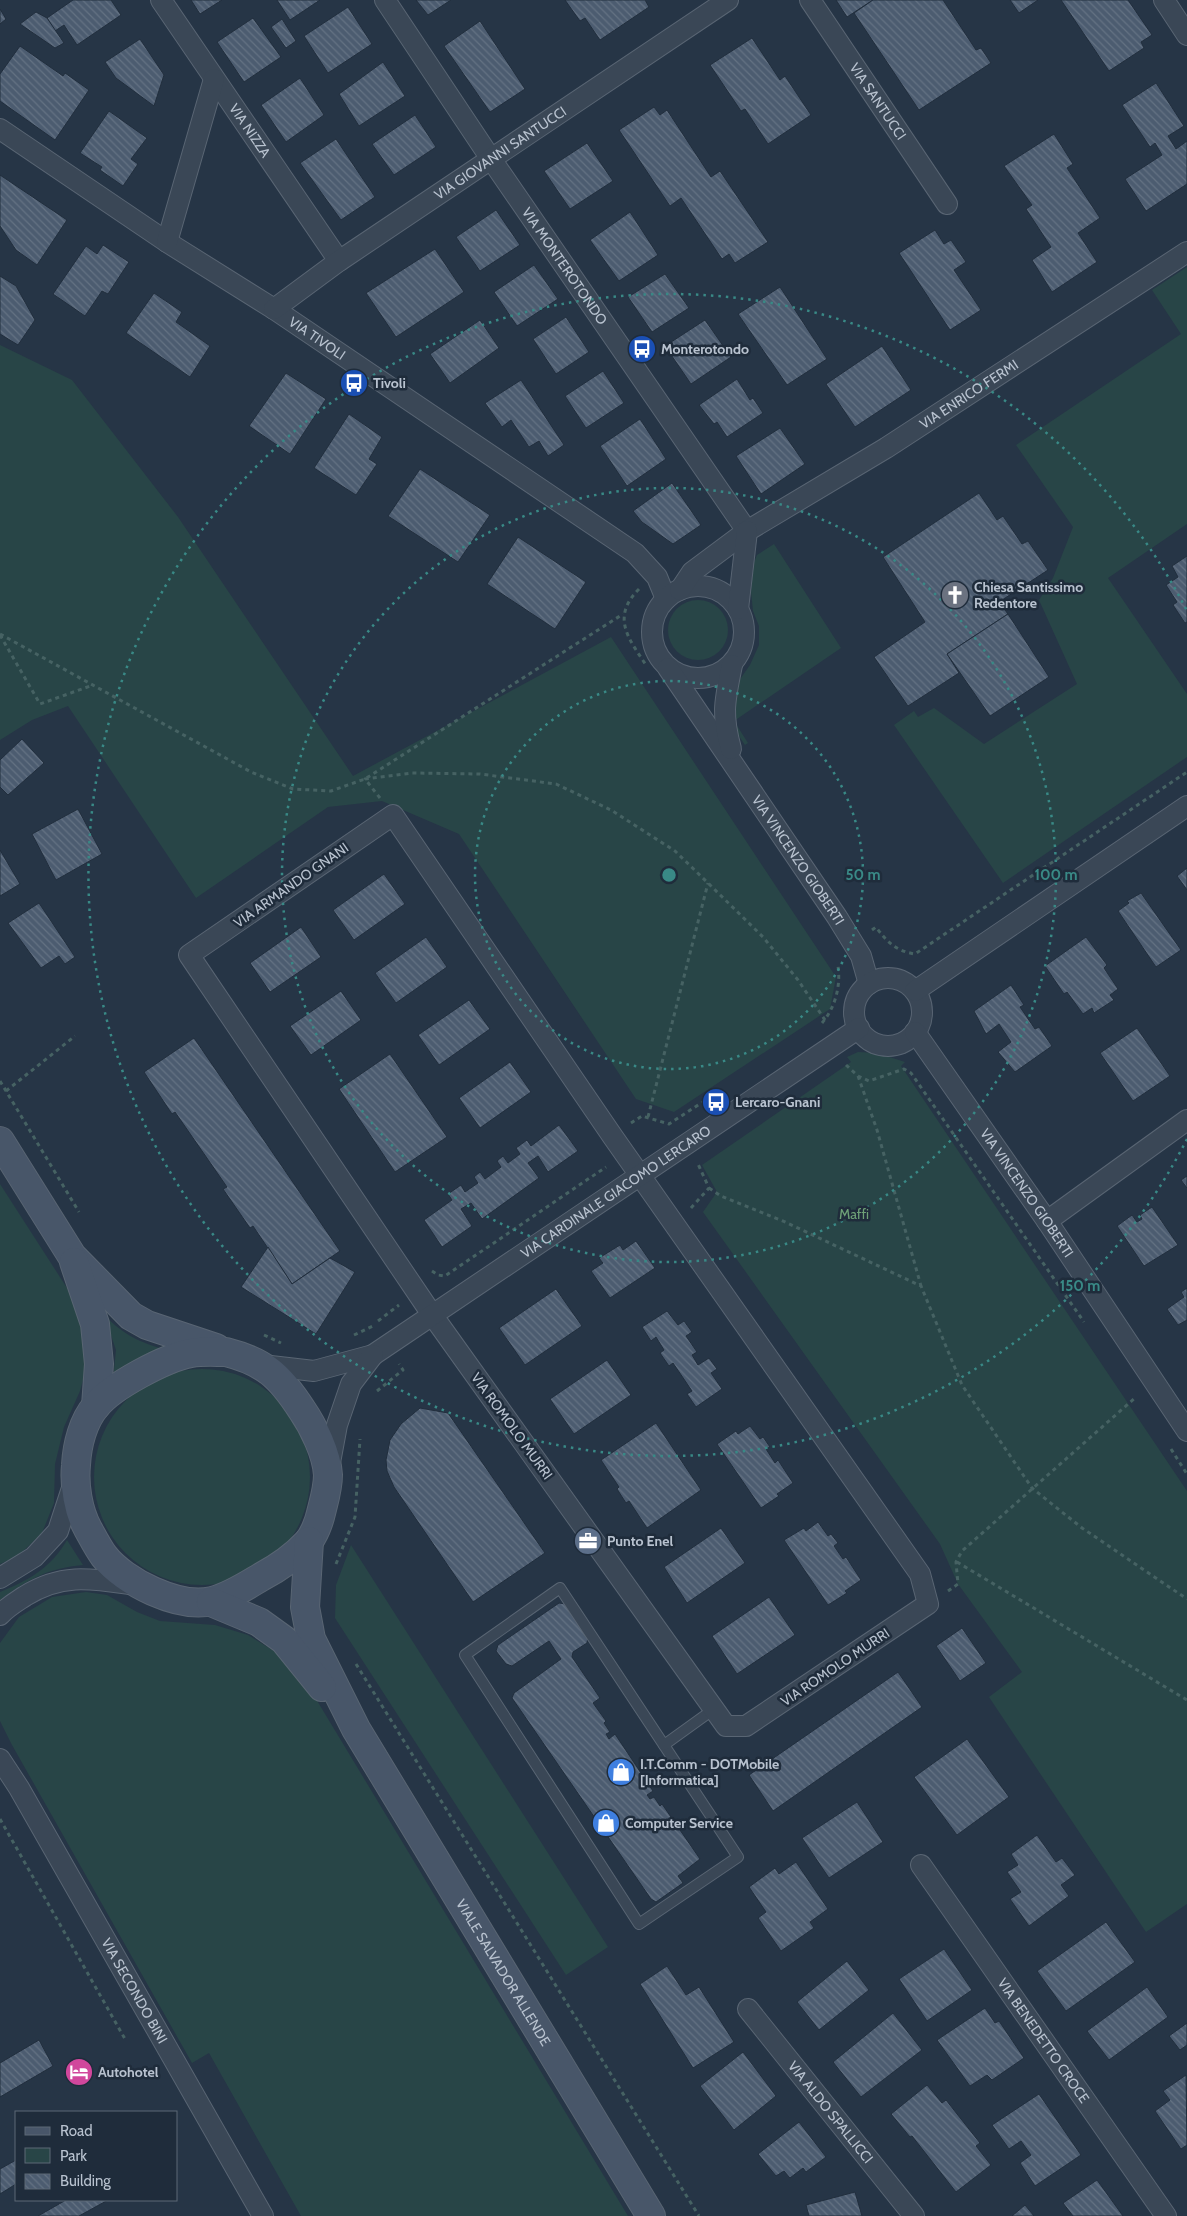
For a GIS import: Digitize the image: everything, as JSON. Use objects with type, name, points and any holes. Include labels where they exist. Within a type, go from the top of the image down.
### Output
[{"type":"main road","points":[[0,1141],[72,1256],[131,1316],[147,1325],[226,1352],[262,1365],[289,1391],[309,1421],[319,1443],[328,1474],[326,1497],[320,1519],[309,1541],[280,1567],[244,1588],[211,1602],[185,1601],[160,1595],[136,1584],[104,1557],[83,1520],[74,1479],[77,1453],[84,1429],[96,1406],[124,1383],[158,1366],[191,1353],[226,1352]]},
{"type":"main road","points":[[72,1256],[95,1324],[99,1364],[96,1406]]},
{"type":"main road","name":"VIALE SALVADOR ALLENDE","points":[[309,1541],[305,1607],[311,1639],[356,1729],[651,2216]]},
{"type":"main road","name":"VIALE SALVADOR ALLENDE","points":[[211,1602],[259,1622],[284,1640],[356,1729]]},
{"type":"street","name":"VIA NIZZA","points":[[161,0],[339,261]]},
{"type":"street","name":"VIA MONTEROTONDO","points":[[385,0],[491,159],[747,531]]},
{"type":"street","name":"VIA GIOVANNI SANTUCCI","points":[[274,309],[339,261],[728,0]]},
{"type":"street","name":"VIA SANTUCCI","points":[[810,0],[947,204]]},
{"type":"street","points":[[1164,0],[1187,35]]},
{"type":"street","points":[[167,242],[214,79]]},
{"type":"street","name":"VIA TIVOLI","points":[[0,129],[167,242],[274,309],[635,553],[673,594]]},
{"type":"street","name":"VIA ENRICO FERMI","points":[[673,594],[692,572],[747,531],[886,448],[1187,252]]},
{"type":"street","points":[[738,609],[747,531]]},
{"type":"street","name":"VIA VINCENZO GIOBERTI","points":[[735,766],[724,726],[724,706],[732,665],[740,652],[744,638],[744,622],[730,598],[719,590],[706,586],[693,586],[673,594],[658,610],[653,621],[654,647],[660,659],[735,766],[861,956],[869,984]]},
{"type":"street","points":[[668,668],[680,676],[694,679],[708,678],[721,673],[732,665]]},
{"type":"street","points":[[915,991],[1187,806]]},
{"type":"street","name":"VIA ARMANDO GNANI","points":[[433,1316],[189,955],[393,815],[613,1137],[641,1175]]},
{"type":"street","points":[[889,978],[899,979],[915,991],[921,1001],[922,1012],[920,1023],[907,1040],[897,1044],[886,1045],[875,1043],[866,1037],[859,1028],[855,1009],[857,999],[869,984],[889,978]]},
{"type":"street","name":"VIA CARDINALE GIACOMO LERCARO","points":[[328,1474],[337,1425],[351,1384],[380,1351],[859,1028]]},
{"type":"street","name":"VIA VINCENZO GIOBERTI","points":[[915,1032],[1047,1221],[1187,1431]]},
{"type":"street","points":[[1047,1221],[1187,1120]]},
{"type":"street","name":"VIA ROMOLO MURRI","points":[[433,1316],[726,1726],[746,1726],[928,1604],[920,1574],[641,1175]]},
{"type":"street","name":"VIA CARDINALE GIACOMO LERCARO","points":[[262,1365],[314,1371],[380,1351]]},
{"type":"street","points":[[0,1578],[8,1575],[34,1557],[58,1531],[74,1479]]},
{"type":"street","points":[[0,1615],[6,1608],[35,1590],[65,1579],[96,1579],[136,1584]]},
{"type":"street","name":"VIA SECONDO BINI","points":[[1,1759],[263,2216]]},
{"type":"street","name":"VIA BENEDETTO CROCE","points":[[922,1864],[1166,2216]]},
{"type":"street","name":"VIA ALDO SPALLICCI","points":[[748,2009],[914,2216]]},
{"type":"lane","points":[[560,1588],[664,1745],[738,1857],[639,1924],[466,1655],[560,1588]]},
{"type":"lane","points":[[664,1745],[714,1709]]},
{"type":"path","points":[[0,635],[252,772],[292,790],[332,791],[365,779],[623,614]]},
{"type":"path","points":[[0,635],[40,704],[93,685]]},
{"type":"path","points":[[876,927],[887,942],[901,952],[915,954],[1187,772]]},
{"type":"path","points":[[365,779],[412,773],[480,774],[556,784],[611,810],[675,851],[708,883],[763,937],[798,980],[825,1020]]},
{"type":"path","points":[[648,1118],[708,883]]},
{"type":"path","points":[[6,1091],[75,1036]]},
{"type":"path","points":[[833,1046],[846,1065],[858,1076],[869,1081],[904,1069],[911,1073],[1085,1324]]},
{"type":"path","points":[[858,1076],[877,1130],[921,1286],[962,1385],[1032,1488],[1082,1528],[1187,1599]]},
{"type":"path","points":[[0,1081],[82,1218]]},
{"type":"path","points":[[349,1337],[372,1325],[398,1307],[400,1300],[391,1285],[424,1261],[432,1271],[438,1275],[445,1276],[608,1165],[609,1160],[600,1146],[642,1116],[669,1124],[719,1092]]},
{"type":"path","points":[[696,1162],[709,1188],[721,1196],[783,1221],[921,1286]]},
{"type":"path","points":[[688,1212],[709,1188]]},
{"type":"path","points":[[371,1398],[404,1370],[380,1351],[372,1325]]},
{"type":"path","points":[[261,1334],[285,1346]]},
{"type":"path","points":[[1141,1404],[1136,1396],[962,1551],[956,1562],[1187,1700]]},
{"type":"path","points":[[332,1572],[355,1517],[360,1438]]},
{"type":"path","points":[[1166,1443],[1187,1474]]},
{"type":"path","points":[[351,1657],[698,2216]]},
{"type":"path","points":[[0,1819],[125,2039]]},
{"type":"green space","points":[[1187,267],[1187,524],[1108,578],[1187,694],[1187,757],[1003,883],[894,725],[914,711],[918,717],[934,708],[984,744],[1077,684],[1039,600],[1053,578],[1073,527],[1016,445],[1181,334],[1152,290]]},
{"type":"green space","points":[[0,345],[72,380],[178,517],[353,776],[611,637],[836,977],[830,1009],[674,1112],[636,1099],[459,834],[382,801],[328,807],[196,898],[68,706],[32,720],[0,740]]},
{"type":"green space","points":[[774,544],[841,648],[734,721],[748,743],[745,745],[731,724],[736,685],[750,665],[759,645],[759,626],[753,611],[751,592],[753,565],[757,555]]},
{"type":"green space","points":[[698,600],[714,605],[719,609],[723,614],[728,630],[723,646],[719,651],[714,655],[698,660],[682,655],[677,651],[673,646],[668,630],[673,614],[677,609],[682,605]]},
{"type":"green space","name":"Maffi","points":[[858,1052],[877,1053],[905,1062],[901,1066],[1187,1491],[1187,1904],[1146,1932],[989,1697],[1022,1672],[958,1584],[940,1544],[703,1212],[717,1192],[702,1165],[851,1062],[847,1057]]},
{"type":"green space","points":[[0,1184],[76,1302],[89,1358],[80,1391],[64,1427],[55,1464],[54,1503],[42,1533],[18,1556],[0,1564]]},
{"type":"green space","points":[[104,1315],[118,1328],[132,1337],[166,1350],[113,1379],[116,1350]]},
{"type":"green space","points":[[213,1369],[243,1377],[253,1382],[271,1393],[286,1408],[302,1436],[310,1466],[310,1488],[302,1518],[286,1546],[271,1561],[243,1577],[223,1583],[191,1585],[161,1577],[151,1572],[133,1561],[118,1546],[102,1518],[96,1498],[94,1466],[102,1436],[107,1426],[118,1408],[133,1393],[161,1377],[181,1371]]},
{"type":"green space","points":[[67,1540],[83,1565],[59,1569],[38,1576],[0,1600],[0,1592],[30,1578],[46,1566],[61,1550]]},
{"type":"green space","points":[[351,1545],[608,1947],[566,1975],[335,1618],[336,1585]]},
{"type":"green space","points":[[86,1592],[107,1595],[137,1612],[160,1621],[215,1625],[248,1635],[279,1654],[313,1694],[628,2216],[301,2216],[209,2053],[192,2063],[0,1721],[0,1643],[19,1617],[52,1597]]},
{"type":"building","points":[[73,0],[111,0],[121,15],[77,45],[64,25],[55,31],[47,18]]},
{"type":"building","points":[[191,0],[222,0],[200,14]]},
{"type":"building","points":[[277,0],[320,0],[290,20]]},
{"type":"building","points":[[416,0],[451,0],[428,15]]},
{"type":"building","points":[[565,0],[645,0],[649,7],[600,40],[585,18],[580,21]]},
{"type":"building","points":[[836,0],[873,0],[847,17]]},
{"type":"building","points":[[873,0],[943,0],[976,50],[981,48],[991,63],[919,110],[854,13]]},
{"type":"building","points":[[1010,0],[1038,0],[1019,13]]},
{"type":"building","points":[[1061,0],[1128,0],[1152,35],[1141,42],[1144,48],[1109,71]]},
{"type":"building","points":[[348,7],[372,44],[328,73],[304,36]]},
{"type":"building","points":[[0,9],[6,19],[0,24]]},
{"type":"building","points":[[36,12],[47,18],[64,43],[55,48],[20,24]]},
{"type":"building","points":[[253,18],[281,57],[244,82],[217,42]]},
{"type":"building","points":[[282,19],[296,41],[286,48],[271,27]]},
{"type":"building","points":[[480,21],[525,89],[490,112],[444,46]]},
{"type":"building","points":[[752,38],[780,80],[785,76],[811,115],[768,144],[745,109],[741,111],[710,65]]},
{"type":"building","points":[[140,39],[164,75],[154,106],[116,78],[105,62]]},
{"type":"building","points":[[20,46],[63,76],[65,73],[89,90],[55,140],[0,101],[0,74]]},
{"type":"building","points":[[383,62],[405,96],[359,126],[339,94]]},
{"type":"building","points":[[300,78],[324,115],[286,142],[261,105]]},
{"type":"building","points":[[1156,83],[1184,126],[1168,136],[1176,149],[1187,141],[1187,184],[1146,211],[1125,179],[1162,155],[1155,143],[1150,147],[1122,105]]},
{"type":"building","points":[[654,107],[660,115],[667,110],[711,177],[720,171],[768,242],[735,263],[729,254],[722,259],[681,198],[670,206],[619,130]]},
{"type":"building","points":[[109,111],[147,138],[131,159],[138,164],[123,186],[100,170],[102,167],[80,153]]},
{"type":"building","points":[[415,115],[436,147],[394,175],[372,144]]},
{"type":"building","points":[[1054,134],[1073,164],[1067,168],[1100,218],[1078,233],[1097,262],[1052,292],[1032,260],[1051,247],[1026,209],[1032,205],[1004,166]]},
{"type":"building","points":[[336,139],[375,197],[341,220],[300,163]]},
{"type":"building","points":[[587,143],[613,181],[570,209],[544,171]]},
{"type":"building","points":[[0,175],[67,220],[37,265],[16,250],[0,226]]},
{"type":"building","points":[[496,210],[520,245],[480,271],[456,237]]},
{"type":"building","points":[[630,212],[658,255],[619,281],[590,240]]},
{"type":"building","points":[[935,230],[944,244],[951,240],[966,262],[954,270],[981,310],[950,330],[899,253]]},
{"type":"building","points":[[103,245],[129,262],[108,294],[102,291],[85,316],[53,294],[86,246],[97,254]]},
{"type":"building","points":[[435,249],[464,292],[396,337],[366,293]]},
{"type":"building","points":[[534,265],[558,299],[517,326],[494,292]]},
{"type":"building","points":[[665,274],[689,308],[652,332],[628,297]]},
{"type":"building","points":[[0,276],[16,286],[35,320],[18,345],[0,334]]},
{"type":"building","points":[[780,287],[827,359],[787,385],[738,314]]},
{"type":"building","points":[[154,293],[182,312],[176,322],[210,346],[190,377],[126,333]]},
{"type":"building","points":[[566,317],[589,352],[556,374],[533,339]]},
{"type":"building","points":[[480,320],[499,348],[450,383],[430,354]]},
{"type":"building","points":[[705,320],[731,357],[691,384],[665,346]]},
{"type":"building","points":[[882,346],[911,390],[855,427],[826,384]]},
{"type":"building","points":[[603,371],[624,403],[586,428],[565,396]]},
{"type":"building","points":[[286,373],[326,399],[290,454],[249,426]]},
{"type":"building","points":[[737,379],[750,400],[753,398],[763,413],[727,437],[717,422],[714,424],[699,405]]},
{"type":"building","points":[[521,380],[564,445],[548,456],[539,441],[529,447],[511,420],[502,427],[485,403]]},
{"type":"building","points":[[349,414],[382,437],[369,459],[377,464],[356,495],[314,468]]},
{"type":"building","points":[[640,419],[666,459],[627,486],[600,446]]},
{"type":"building","points":[[780,428],[805,464],[761,494],[736,456]]},
{"type":"building","points":[[420,469],[490,515],[458,562],[388,516]]},
{"type":"building","points":[[672,483],[701,525],[673,544],[642,522],[633,511]]},
{"type":"building","points":[[979,493],[997,520],[1003,516],[1022,544],[1028,541],[1048,570],[999,602],[1008,614],[947,654],[959,673],[908,706],[874,657],[925,622],[883,557]]},
{"type":"building","points":[[518,537],[586,582],[555,629],[487,584]]},
{"type":"building","points":[[1187,556],[1187,622],[1185,623],[1173,605],[1177,602],[1166,585],[1178,577],[1172,566]]},
{"type":"building","points":[[1008,614],[1049,677],[990,716],[947,654]]},
{"type":"building","points":[[22,739],[44,763],[8,795],[0,787],[0,760]]},
{"type":"building","points":[[78,809],[102,854],[56,880],[32,834]]},
{"type":"building","points":[[0,850],[20,884],[0,896]]},
{"type":"building","points":[[1187,868],[1187,890],[1177,876]]},
{"type":"building","points":[[384,874],[405,904],[354,940],[333,910]]},
{"type":"building","points":[[1141,893],[1181,950],[1156,967],[1118,911],[1129,903],[1127,901]]},
{"type":"building","points":[[39,903],[75,957],[65,964],[59,956],[41,968],[8,923]]},
{"type":"building","points":[[301,927],[321,957],[270,992],[250,963]]},
{"type":"building","points":[[426,937],[447,967],[396,1003],[375,973]]},
{"type":"building","points":[[1086,937],[1107,965],[1104,968],[1118,989],[1110,995],[1114,1000],[1094,1013],[1092,1008],[1083,1014],[1067,992],[1064,994],[1045,966]]},
{"type":"building","points":[[1011,985],[1024,1005],[1020,1007],[1035,1029],[1039,1027],[1052,1046],[1015,1072],[998,1052],[1011,1042],[999,1024],[986,1034],[974,1011]]},
{"type":"building","points":[[341,991],[361,1020],[311,1055],[290,1026]]},
{"type":"building","points":[[469,1000],[490,1029],[439,1065],[418,1035]]},
{"type":"building","points":[[1137,1028],[1170,1076],[1133,1101],[1100,1053]]},
{"type":"building","points":[[194,1038],[340,1251],[292,1284],[253,1226],[250,1228],[223,1189],[227,1187],[175,1112],[172,1114],[144,1072]]},
{"type":"building","points":[[390,1054],[447,1137],[395,1172],[339,1089]]},
{"type":"building","points":[[510,1062],[531,1092],[480,1128],[459,1098]]},
{"type":"building","points":[[559,1125],[578,1151],[548,1172],[538,1156],[528,1163],[539,1178],[482,1219],[471,1203],[461,1209],[472,1226],[442,1247],[424,1220],[452,1200],[448,1194],[461,1185],[465,1192],[478,1183],[474,1177],[480,1172],[485,1179],[501,1167],[497,1161],[503,1156],[508,1163],[520,1154],[516,1148],[527,1140],[531,1146]]},
{"type":"building","points":[[1187,1176],[1187,1188],[1181,1180]]},
{"type":"building","points":[[1152,1207],[1178,1245],[1144,1266],[1117,1226],[1132,1215],[1137,1222],[1142,1219],[1140,1215]]},
{"type":"building","points":[[636,1241],[655,1268],[610,1298],[591,1271],[603,1263],[599,1258],[620,1245],[623,1250]]},
{"type":"building","points":[[268,1247],[292,1284],[330,1258],[355,1272],[316,1334],[241,1287]]},
{"type":"building","points":[[1187,1288],[1187,1320],[1178,1325],[1167,1309],[1184,1297],[1181,1292]]},
{"type":"building","points":[[556,1289],[582,1326],[525,1365],[499,1328]]},
{"type":"building","points":[[667,1311],[678,1325],[684,1321],[692,1332],[686,1336],[697,1352],[692,1355],[698,1365],[709,1358],[717,1369],[711,1373],[722,1389],[696,1407],[687,1394],[692,1391],[673,1363],[669,1366],[660,1353],[664,1350],[656,1337],[651,1341],[642,1327]]},
{"type":"building","points":[[607,1360],[631,1395],[574,1434],[550,1399]]},
{"type":"building","points":[[420,1408],[448,1413],[545,1553],[473,1602],[394,1487],[387,1471],[386,1460],[390,1440],[401,1424]]},
{"type":"building","points":[[656,1423],[701,1490],[647,1528],[629,1501],[626,1503],[617,1489],[619,1487],[601,1460]]},
{"type":"building","points":[[750,1426],[760,1439],[763,1437],[770,1447],[766,1449],[775,1463],[778,1460],[793,1483],[777,1494],[779,1496],[761,1508],[717,1444],[736,1431],[738,1434]]},
{"type":"building","points":[[818,1522],[828,1536],[831,1534],[838,1543],[834,1546],[843,1559],[846,1557],[861,1580],[845,1591],[847,1593],[828,1605],[784,1540],[804,1528],[806,1531]]},
{"type":"building","points":[[721,1528],[745,1563],[687,1603],[664,1567]]},
{"type":"building","points":[[769,1597],[795,1635],[737,1674],[712,1636]]},
{"type":"building","points":[[559,1603],[566,1604],[588,1637],[587,1643],[573,1652],[572,1657],[600,1698],[593,1703],[606,1721],[604,1723],[610,1732],[606,1734],[609,1739],[615,1734],[653,1791],[647,1795],[650,1799],[654,1797],[660,1806],[662,1804],[700,1859],[678,1876],[683,1883],[656,1902],[651,1899],[512,1698],[514,1693],[561,1659],[549,1641],[512,1666],[506,1664],[496,1651],[498,1645]]},
{"type":"building","points":[[962,1628],[986,1663],[960,1681],[936,1646]]},
{"type":"building","points":[[898,1672],[922,1707],[773,1811],[749,1775]]},
{"type":"building","points":[[967,1739],[1009,1797],[957,1835],[914,1777]]},
{"type":"building","points":[[857,1802],[883,1842],[829,1878],[802,1838]]},
{"type":"building","points":[[1037,1835],[1056,1862],[1062,1858],[1075,1875],[1061,1885],[1069,1896],[1029,1926],[1010,1899],[1021,1892],[1007,1872],[1018,1865],[1011,1854]]},
{"type":"building","points":[[796,1862],[828,1909],[810,1922],[814,1928],[781,1951],[758,1918],[766,1912],[749,1887],[775,1868],[779,1874]]},
{"type":"building","points":[[1106,1922],[1135,1962],[1066,2011],[1037,1971]]},
{"type":"building","points":[[944,1949],[972,1990],[927,2021],[899,1979]]},
{"type":"building","points":[[847,1961],[869,1990],[819,2030],[797,2002]]},
{"type":"building","points":[[667,1966],[686,1995],[699,1987],[734,2042],[693,2068],[640,1984]]},
{"type":"building","points":[[1147,1987],[1168,2017],[1109,2060],[1087,2031]]},
{"type":"building","points":[[985,2008],[995,2023],[999,2021],[1024,2058],[992,2080],[987,2075],[970,2086],[937,2040]]},
{"type":"building","points":[[893,2013],[922,2050],[861,2097],[833,2062]]},
{"type":"building","points":[[1187,2023],[1187,2045],[1180,2050],[1169,2036]]},
{"type":"building","points":[[39,2040],[53,2066],[0,2097],[0,2063]]},
{"type":"building","points":[[743,2052],[776,2096],[734,2130],[700,2086]]},
{"type":"building","points":[[1186,2075],[1187,2145],[1181,2149],[1155,2111],[1170,2100],[1163,2091]]},
{"type":"building","points":[[927,2085],[942,2103],[946,2100],[980,2143],[976,2146],[991,2165],[956,2192],[912,2136],[910,2137],[891,2114]]},
{"type":"building","points":[[1039,2094],[1081,2155],[1035,2186],[1020,2163],[1031,2155],[1021,2141],[1009,2149],[992,2125]]},
{"type":"building","points":[[799,2122],[826,2157],[806,2172],[803,2168],[790,2178],[784,2171],[776,2176],[758,2154]]},
{"type":"building","points":[[15,2161],[15,2185],[0,2194],[0,2169]]},
{"type":"building","points":[[1097,2180],[1123,2216],[1073,2216],[1063,2203]]},
{"type":"building","points":[[855,2192],[862,2216],[809,2216],[806,2205]]},
{"type":"building","points":[[64,2201],[106,2201],[79,2216],[38,2216]]},
{"type":"building","points":[[1025,2205],[1034,2216],[1012,2216]]},
{"type":"place","name":"Monterotondo","points":[[642,349]]},
{"type":"place","name":"Tivoli","points":[[354,383]]},
{"type":"place","name":"Chiesa Santissimo Redentore","points":[[955,595]]},
{"type":"place","name":"Lercaro-Gnani","points":[[716,1102]]},
{"type":"place","name":"Punto Enel","points":[[588,1541]]},
{"type":"place","name":"I.T.Comm - DOTMobile [Informatica]","points":[[621,1772]]},
{"type":"place","name":"Computer Service","points":[[606,1823]]},
{"type":"place","name":"Autohotel","points":[[79,2072]]}]
